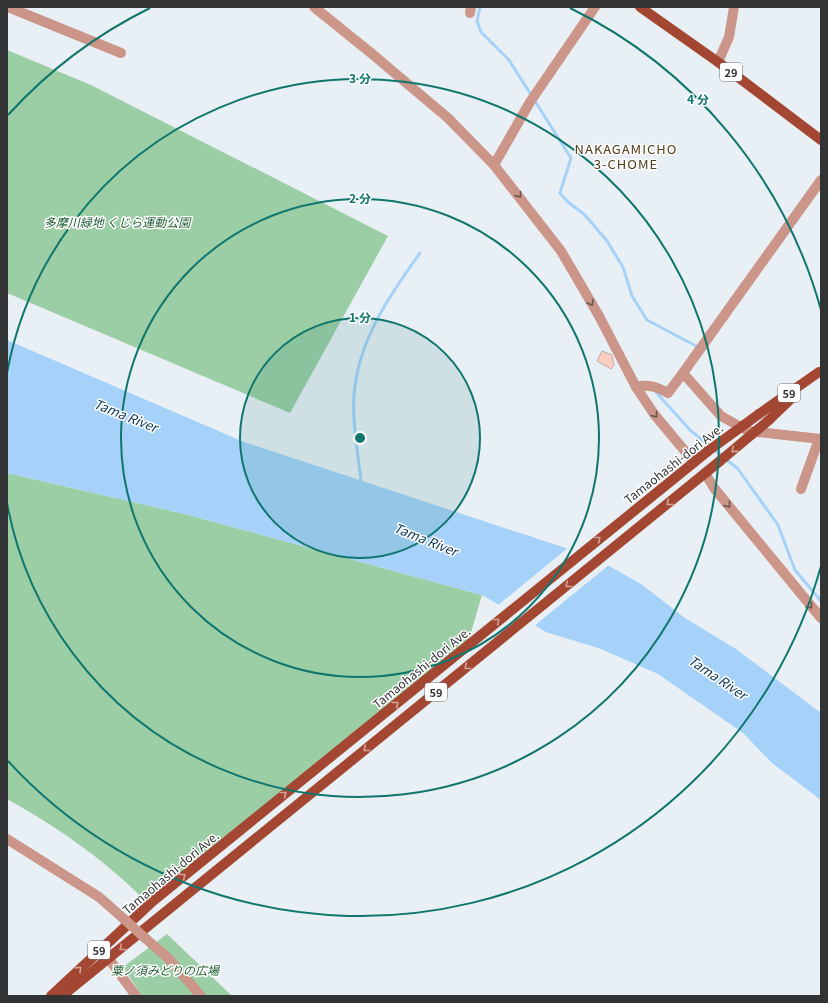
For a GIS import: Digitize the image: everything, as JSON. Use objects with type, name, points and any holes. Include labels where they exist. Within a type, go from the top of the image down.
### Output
[{"type":"main road","name":"29","points":[[640,7],[718,62],[821,140]]},
{"type":"main road","name":"Tamaohashi-dori Ave.","points":[[51,996],[153,901],[691,464],[820,371]]},
{"type":"main road","name":"Tamaohashi-dori Ave.","points":[[62,996],[110,959],[702,476],[769,420],[820,371]]},
{"type":"street","points":[[8,7],[121,53]]},
{"type":"street","points":[[314,7],[371,52],[448,118],[494,165],[561,251],[640,386],[654,414],[691,464]]},
{"type":"street","points":[[494,165],[530,102],[595,7]]},
{"type":"street","points":[[718,62],[729,37],[734,7]]},
{"type":"street","points":[[640,386],[657,387],[668,393],[821,180]]},
{"type":"street","points":[[683,372],[721,416],[748,431],[820,439],[801,489]]},
{"type":"street","points":[[702,476],[714,488],[821,618]]},
{"type":"street","points":[[7,839],[99,897],[169,959],[201,996]]},
{"type":"street","points":[[110,959],[136,996]]},
{"type":"green space","name":"多摩川緑地 くじら運動公園","points":[[7,50],[91,85],[388,236],[290,413],[7,293]]},
{"type":"green space","points":[[7,473],[185,514],[482,595],[467,646],[149,905],[118,875],[82,847],[45,821],[7,799]]},
{"type":"green space","name":"粟ノ須みどりの広場","points":[[167,934],[232,996],[142,996],[123,967]]},
{"type":"water","name":"Tama River","points":[[7,340],[244,442],[593,557],[641,584],[685,618],[736,649],[821,713],[821,800],[772,763],[743,733],[658,674],[601,649],[546,632],[482,595],[185,514],[7,473]]},
{"type":"pier","points":[[569,547],[594,555],[610,564],[533,627],[497,606]]},
{"type":"building","points":[[602,351],[612,355],[614,365],[611,369],[597,361]]},
{"type":"waterway","points":[[480,7],[477,21],[481,32],[509,60],[571,158],[560,193],[568,202],[585,215],[607,241],[623,267],[632,296],[647,320],[696,346]]},
{"type":"waterway","points":[[361,481],[354,406],[357,375],[368,338],[377,320],[397,286],[420,253]]},
{"type":"waterway","points":[[655,391],[690,430],[738,469],[778,525],[795,570],[821,601]]},
{"type":"district","name":"NAKAGAMICHO 3-CHOME","points":[[626,156]]}]
